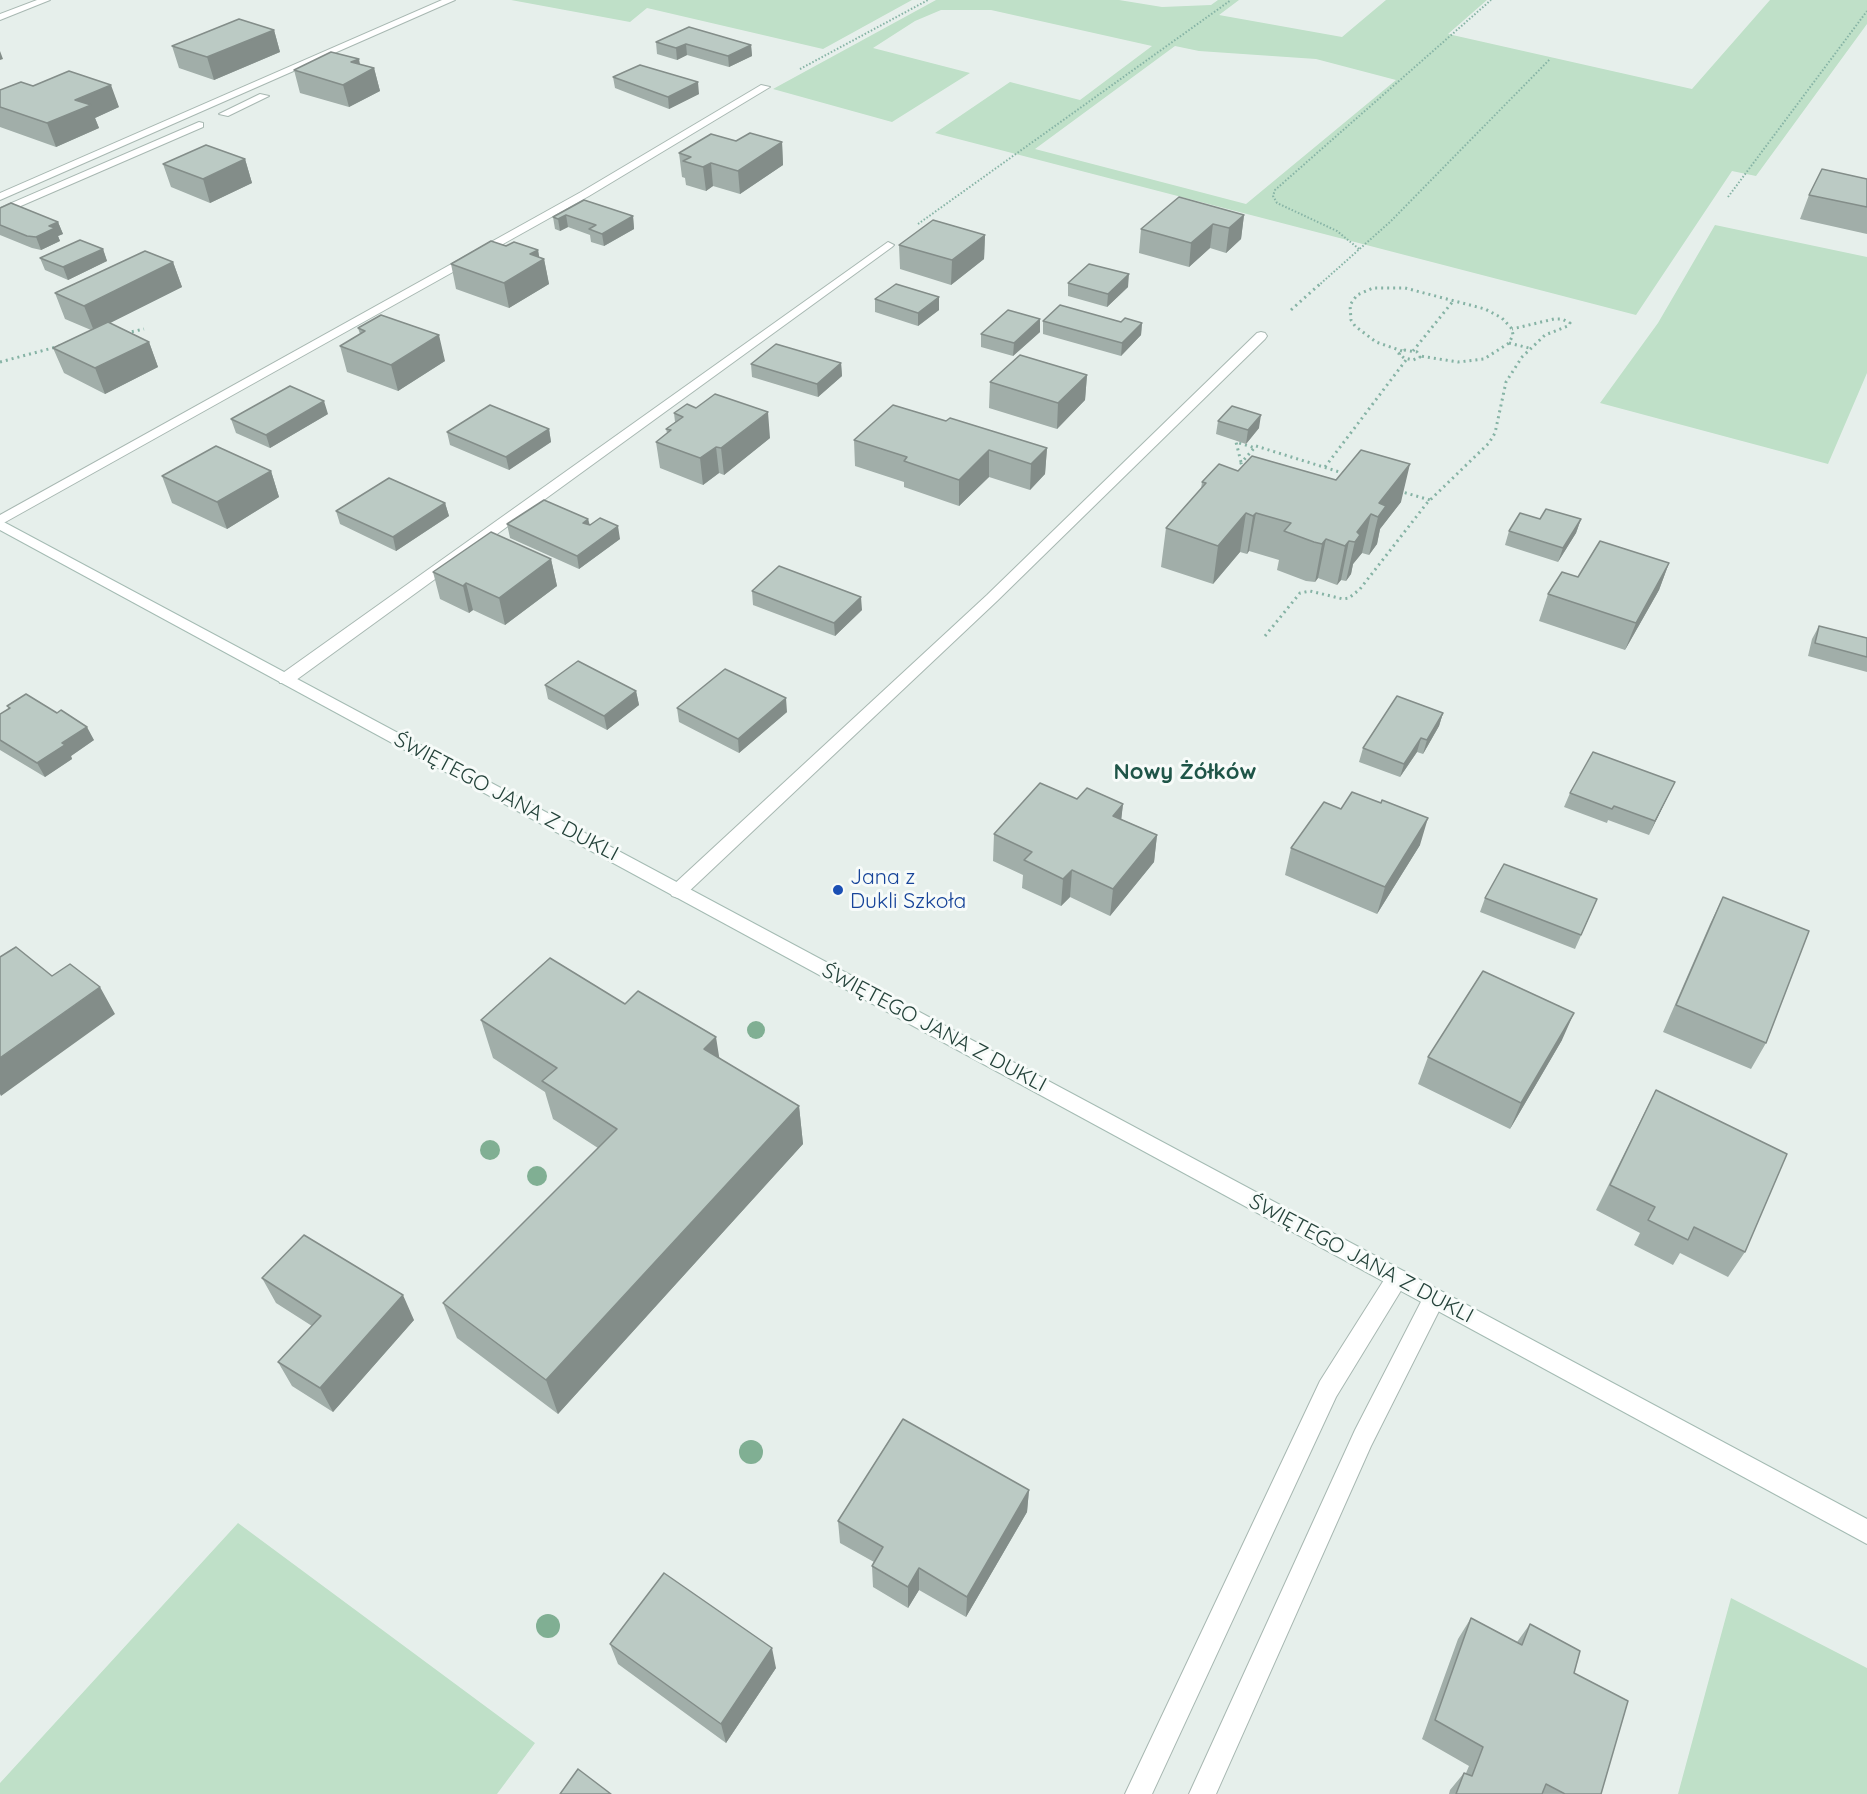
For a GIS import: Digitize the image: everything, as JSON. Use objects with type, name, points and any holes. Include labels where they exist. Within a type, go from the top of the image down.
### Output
[{"type":"main road","points":[[0,17],[45,0]]},
{"type":"main road","points":[[0,197],[450,0]]},
{"type":"main road","points":[[0,523],[585,194],[765,87]]},
{"type":"main road","points":[[0,212],[264,96]]},
{"type":"main road","points":[[286,679],[888,245]]},
{"type":"main road","points":[[678,891],[992,598],[1261,336]]},
{"type":"main road","name":"ŚWIĘTEGO JANA Z DUKLI","points":[[0,523],[1867,1532]]},
{"type":"main road","points":[[1138,1794],[1328,1389],[1397,1279]]},
{"type":"main road","points":[[1202,1794],[1363,1437],[1434,1299]]},
{"type":"path","points":[[765,87],[928,0]]},
{"type":"path","points":[[888,245],[1232,0]]},
{"type":"path","points":[[1359,249],[1337,231],[1276,203],[1273,196],[1275,190],[1445,43],[1491,0]]},
{"type":"path","points":[[1728,197],[1867,11]]},
{"type":"path","points":[[1261,336],[1391,221],[1550,59]]},
{"type":"path","points":[[1395,287],[1454,299],[1494,314],[1509,324],[1513,335],[1509,343],[1495,354],[1471,361],[1446,361],[1420,356],[1413,351],[1402,351],[1376,342],[1355,326],[1350,312],[1353,299],[1373,288],[1395,287]]},
{"type":"path","points":[[1413,351],[1454,299]]},
{"type":"path","points":[[1265,636],[1299,593],[1310,591],[1343,599],[1354,595],[1430,500],[1489,443],[1495,433],[1506,382],[1522,357],[1545,335],[1568,326],[1570,322],[1562,319],[1512,329]]},
{"type":"path","points":[[1547,322],[1558,329]]},
{"type":"path","points":[[121,334],[144,329]]},
{"type":"path","points":[[1509,343],[1530,349]]},
{"type":"path","points":[[0,362],[64,345]]},
{"type":"path","points":[[1402,351],[1400,355],[1406,360],[1416,360],[1420,356]]},
{"type":"path","points":[[1325,467],[1406,360]]},
{"type":"path","points":[[1245,477],[1236,442],[1255,448],[1257,446],[1346,474]]},
{"type":"path","points":[[1241,463],[1255,448]]},
{"type":"path","points":[[1398,490],[1430,500]]},
{"type":"green space","points":[[511,0],[912,0],[823,49],[647,8],[630,22]]},
{"type":"green space","points":[[936,0],[1119,0],[1162,7],[1211,5],[1218,0],[1239,0],[1219,15],[1342,37],[1386,0],[1487,0],[1448,34],[1692,89],[1770,0],[1867,0],[1867,24],[1756,176],[1732,171],[1636,315],[935,133],[1010,82],[1080,100],[1152,46],[991,10],[941,10],[915,21],[873,48],[970,73],[892,122],[773,89]],"holes":[[[1175,46],[1199,51],[1316,59],[1396,80],[1246,204],[1035,149]]]},
{"type":"green space","points":[[1715,225],[1867,257],[1867,373],[1828,464],[1600,403],[1658,323]]},
{"type":"green space","points":[[238,1523],[535,1743],[497,1794],[0,1794],[0,1783]]},
{"type":"green space","points":[[1731,1598],[1867,1668],[1867,1794],[1678,1794]]},
{"type":"building","points":[[239,19],[274,30],[207,57],[172,46]]},
{"type":"building","points":[[689,27],[751,45],[728,56],[686,44],[676,48],[656,42]]},
{"type":"building","points":[[331,52],[359,59],[351,62],[374,68],[343,85],[294,70]]},
{"type":"building","points":[[640,65],[698,82],[668,97],[613,77]]},
{"type":"building","points":[[69,71],[111,85],[75,100],[91,105],[47,123],[0,107],[0,90],[21,82],[33,86]]},
{"type":"building","points":[[750,133],[782,142],[738,171],[711,163],[703,167],[683,161],[691,157],[679,153],[711,134],[736,141]]},
{"type":"building","points":[[206,145],[245,159],[203,179],[163,164]]},
{"type":"building","points":[[1822,169],[1867,179],[1867,207],[1809,195]]},
{"type":"building","points":[[1179,197],[1244,215],[1229,228],[1213,224],[1191,243],[1141,229]]},
{"type":"building","points":[[584,200],[633,216],[602,234],[589,229],[596,225],[566,215],[558,219],[553,217]]},
{"type":"building","points":[[11,203],[58,222],[49,226],[55,228],[36,237],[27,236],[0,225],[0,208]]},
{"type":"building","points":[[933,220],[985,235],[952,260],[899,245]]},
{"type":"building","points":[[80,240],[103,249],[63,267],[40,258]]},
{"type":"building","points":[[491,241],[506,246],[514,242],[538,250],[530,254],[544,259],[504,283],[451,264]]},
{"type":"building","points":[[145,251],[173,262],[84,306],[55,293]]},
{"type":"building","points":[[1089,264],[1129,274],[1108,294],[1068,283]]},
{"type":"building","points":[[896,284],[939,297],[918,313],[875,299]]},
{"type":"building","points":[[1060,305],[1121,322],[1125,318],[1142,323],[1122,343],[1043,321]]},
{"type":"building","points":[[1008,310],[1040,319],[1014,343],[981,334]]},
{"type":"building","points":[[381,315],[439,335],[391,365],[340,346],[365,331],[358,328]]},
{"type":"building","points":[[108,322],[149,342],[95,368],[53,348]]},
{"type":"building","points":[[776,344],[841,363],[817,384],[751,364]]},
{"type":"building","points":[[1020,355],[1087,375],[1058,403],[990,382]]},
{"type":"building","points":[[290,386],[324,401],[266,435],[231,419]]},
{"type":"building","points":[[715,394],[768,412],[721,448],[716,447],[700,458],[656,442],[671,430],[666,429],[683,417],[674,413],[687,404],[696,408]]},
{"type":"building","points":[[490,405],[549,429],[506,457],[447,432]]},
{"type":"building","points":[[893,405],[946,421],[950,418],[1047,448],[1031,464],[989,450],[959,480],[904,461],[907,457],[854,440]]},
{"type":"building","points":[[1232,406],[1261,415],[1248,430],[1218,421]]},
{"type":"building","points":[[216,446],[271,471],[217,502],[162,476]]},
{"type":"building","points":[[1361,450],[1410,464],[1379,503],[1386,506],[1378,517],[1371,514],[1357,532],[1360,535],[1355,542],[1349,541],[1345,546],[1326,539],[1322,544],[1284,531],[1291,523],[1256,513],[1253,516],[1246,513],[1218,546],[1166,528],[1206,483],[1202,482],[1219,464],[1238,471],[1252,456],[1336,480]]},
{"type":"building","points":[[389,478],[445,503],[393,537],[336,511]]},
{"type":"building","points":[[544,500],[588,519],[583,523],[590,525],[600,518],[618,526],[577,556],[507,524]]},
{"type":"building","points":[[1546,509],[1581,519],[1563,548],[1509,531],[1520,513],[1540,519]]},
{"type":"building","points":[[491,532],[551,559],[499,598],[466,583],[463,586],[433,572]]},
{"type":"building","points":[[1600,541],[1669,563],[1636,623],[1548,594],[1562,572],[1578,577]]},
{"type":"building","points":[[779,566],[861,597],[834,623],[752,591]]},
{"type":"building","points":[[1819,626],[1867,638],[1867,657],[1815,643]]},
{"type":"building","points":[[578,661],[636,691],[604,716],[545,685]]},
{"type":"building","points":[[725,669],[786,698],[738,739],[677,708]]},
{"type":"building","points":[[26,694],[57,713],[61,710],[87,727],[37,763],[0,740],[0,714],[10,708],[7,706]]},
{"type":"building","points":[[1397,696],[1443,713],[1427,740],[1421,738],[1404,764],[1363,748]]},
{"type":"building","points":[[1593,752],[1675,782],[1655,821],[1614,806],[1612,809],[1570,793]]},
{"type":"building","points":[[1040,783],[1077,799],[1087,788],[1123,804],[1113,816],[1157,835],[1113,889],[1072,870],[1063,879],[1024,860],[1032,852],[994,834]]},
{"type":"building","points":[[1352,792],[1381,803],[1382,800],[1428,818],[1385,887],[1291,848],[1324,802],[1341,809]]},
{"type":"building","points":[[1504,864],[1597,899],[1581,935],[1485,898]]},
{"type":"building","points":[[1723,897],[1809,931],[1766,1043],[1676,1005]]},
{"type":"building","points":[[16,947],[52,976],[70,964],[100,987],[0,1058],[0,957]]},
{"type":"building","points":[[550,958],[625,1004],[638,991],[716,1037],[704,1049],[799,1106],[546,1380],[443,1303],[617,1129],[542,1081],[557,1068],[481,1020]]},
{"type":"building","points":[[1483,971],[1574,1013],[1521,1103],[1428,1057]]},
{"type":"building","points":[[1656,1090],[1787,1154],[1745,1252],[1694,1227],[1688,1240],[1648,1220],[1655,1207],[1610,1185]]},
{"type":"building","points":[[304,1235],[403,1295],[320,1388],[278,1362],[321,1316],[262,1278]]},
{"type":"building","points":[[903,1419],[1029,1490],[967,1597],[919,1568],[908,1587],[872,1566],[883,1547],[838,1521]]},
{"type":"building","points":[[664,1573],[772,1648],[721,1724],[610,1644]]},
{"type":"building","points":[[1471,1618],[1522,1645],[1530,1624],[1580,1651],[1574,1673],[1628,1701],[1601,1794],[1565,1794],[1546,1784],[1542,1794],[1456,1794],[1464,1773],[1472,1776],[1483,1747],[1435,1720]]},
{"type":"building","points":[[578,1769],[611,1794],[560,1794]]},
{"type":"place","name":"Jana z Dukli Szkoła","points":[[838,890]]},
{"type":"district","name":"Nowy Żółków","points":[[1185,772]]}]
